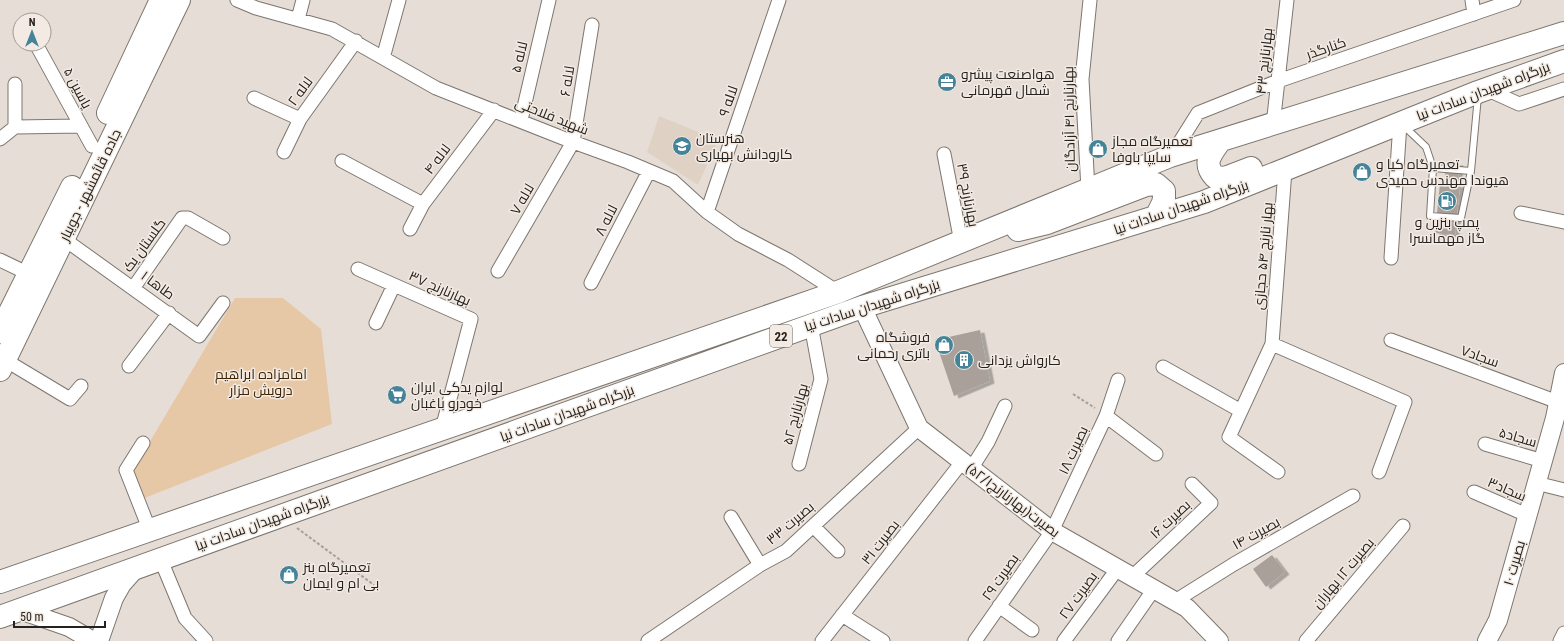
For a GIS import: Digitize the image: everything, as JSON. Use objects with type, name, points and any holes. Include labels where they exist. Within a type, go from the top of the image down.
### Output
[{"type":"highway","points":[[0,332],[30,274],[161,0]]},
{"type":"highway","name":"جاده قائمشهر - جویبار","points":[[3,365],[179,0]]},
{"type":"highway","name":"بزرگراه شهیدان سادات نیا","points":[[0,582],[838,292],[1170,156],[1564,33]]},
{"type":"highway","name":"بزرگراه شهیدان سادات نیا","points":[[10,613],[862,307],[1156,218],[1204,202],[1400,123],[1564,60]]},
{"type":"highway","points":[[1220,141],[1210,155],[1208,163],[1209,170],[1215,177],[1225,178],[1326,138],[1400,123]]},
{"type":"highway","points":[[961,242],[1047,224],[1146,185],[1156,184],[1164,191],[1164,198],[1156,218]]},
{"type":"street","name":"شهید فلاحتی","points":[[237,0],[256,8],[332,29],[436,88],[521,120],[673,181],[707,212],[738,234],[788,260],[838,292]]},
{"type":"street","points":[[298,19],[303,0]]},
{"type":"street","points":[[383,58],[399,0]]},
{"type":"street","name":"لاله ۵","points":[[521,120],[549,0]]},
{"type":"street","name":"لاله ۹","points":[[707,212],[779,0]]},
{"type":"street","name":"بهارنارنج ۴۱ آزادگان","points":[[1088,190],[1082,79],[1090,0]]},
{"type":"street","name":"بهارنارنج ۴۳","points":[[1273,125],[1287,0]]},
{"type":"street","points":[[1472,0],[1474,14]]},
{"type":"street","name":"کنارگذر","points":[[1170,156],[1198,113],[1278,81],[1514,0]]},
{"type":"street","name":"لاله ۶","points":[[573,142],[592,25]]},
{"type":"street","name":"لاله ۲","points":[[254,98],[300,119],[356,42]]},
{"type":"street","name":"یاسین ۵","points":[[40,52],[92,146]]},
{"type":"street","points":[[14,127],[15,84]]},
{"type":"street","points":[[1482,91],[1519,104],[1564,89]]},
{"type":"street","name":"لاله ۴","points":[[410,229],[423,204],[494,110]]},
{"type":"street","points":[[284,152],[300,119]]},
{"type":"street","points":[[1391,258],[1400,123]]},
{"type":"street","points":[[0,139],[14,127],[80,126]]},
{"type":"street","name":"لاله ۷","points":[[498,271],[573,142]]},
{"type":"street","name":"بهارنارنج ۳۹","points":[[944,154],[961,242]]},
{"type":"street","points":[[342,161],[423,204]]},
{"type":"street","name":"بهار نارنج ۵۴ حجازی","points":[[1272,344],[1286,170]]},
{"type":"street","name":"لاله ۸","points":[[591,283],[649,171]]},
{"type":"street","points":[[1521,213],[1564,222]]},
{"type":"street","name":"گلستان یک","points":[[134,287],[182,218],[188,218],[223,238]]},
{"type":"street","name":"طاها ۱","points":[[64,239],[134,287],[200,336],[222,303]]},
{"type":"street","points":[[0,260],[30,274]]},
{"type":"street","name":"بهارنارنج ۳۷","points":[[358,269],[472,319],[442,429]]},
{"type":"street","points":[[376,323],[394,285]]},
{"type":"street","name":"بصیرت(بهارنارنج۵۲/۱)","points":[[862,307],[919,428],[1052,531],[1187,608],[1219,641]]},
{"type":"street","points":[[129,366],[169,313]]},
{"type":"street","name":"بهارنارنج ۵۲","points":[[799,464],[821,379],[810,325]]},
{"type":"street","name":"سجاد۷","points":[[1391,340],[1558,402]]},
{"type":"street","points":[[1278,472],[1229,437],[1272,344],[1405,402],[1379,472]]},
{"type":"street","points":[[3,365],[70,399],[81,386]]},
{"type":"street","points":[[1163,367],[1241,411]]},
{"type":"street","name":"بصیرت ۱۰","points":[[1487,641],[1498,620],[1543,461],[1564,377]]},
{"type":"street","name":"بصیرت ۱۸","points":[[1052,531],[1106,416],[1118,380]]},
{"type":"street","name":"بصیرت ۳۱","points":[[822,641],[966,465],[988,442],[1005,406]]},
{"type":"street","points":[[1106,416],[1156,454]]},
{"type":"street","name":"بصیرت ۳۳","points":[[648,641],[760,565],[786,551],[919,428]]},
{"type":"street","points":[[143,443],[126,470],[150,531]]},
{"type":"street","name":"سجاد۵","points":[[1485,444],[1543,461]]},
{"type":"street","points":[[1536,483],[1564,490]]},
{"type":"street","name":"بصیرت ۱۶","points":[[1125,572],[1210,503],[1192,484]]},
{"type":"street","name":"سجاد۳","points":[[1474,492],[1528,515]]},
{"type":"street","name":"بصیرت ۱۴","points":[[1175,601],[1252,559],[1353,496]]},
{"type":"street","points":[[731,517],[760,565]]},
{"type":"street","points":[[813,526],[838,550]]},
{"type":"street","name":"بصیرت ۱۲ بهاران","points":[[1306,641],[1403,526]]},
{"type":"street","name":"بصیرت ۲۹","points":[[974,641],[1052,531]]},
{"type":"street","points":[[160,558],[185,618],[206,641]]},
{"type":"street","points":[[99,641],[114,598],[122,584],[138,566]]},
{"type":"street","name":"بصیرت ۲۷","points":[[1064,641],[1125,572]]},
{"type":"street","points":[[1118,641],[1154,589]]},
{"type":"street","points":[[1000,606],[1032,630]]},
{"type":"street","points":[[10,613],[69,628],[93,641]]},
{"type":"street","points":[[842,615],[883,641]]},
{"type":"street","points":[[1560,641],[1564,633]]},
{"type":"lane","points":[[1400,123],[1426,147],[1433,168],[1430,216],[1462,218],[1471,172],[1482,91]]},
{"type":"lane","points":[[1433,168],[1471,172]]},
{"type":"path","points":[[1073,394],[1106,416]]},
{"type":"path","points":[[280,515],[374,585]]},
{"type":"shaded area","name":"هنرستان کارودانش بهیاری","points":[[659,116],[718,140],[698,185],[647,152]]},
{"type":"green space","name":"امامزاده ابراهیم درویش مزار","points":[[235,298],[283,298],[321,329],[332,424],[142,499],[133,470]]},
{"type":"building","points":[[1446,163],[1459,163],[1458,179],[1445,178]]},
{"type":"building","points":[[1440,183],[1460,185],[1455,235],[1435,233]]},
{"type":"building","name":"کارواش یزدانی","points":[[980,330],[990,381],[954,396],[935,340]]},
{"type":"building","points":[[1272,555],[1285,572],[1266,587],[1253,569]]},
{"type":"place","name":"هواصنعت پیشرو شمال قهرمانی","points":[[947,82]]},
{"type":"place","name":"هنرستان کارودانش بهیاری","points":[[682,146]]},
{"type":"place","name":"تعمیرگاه مجاز سایپا باوفا","points":[[1098,149]]},
{"type":"place","name":"تعمیرگاه کیا و هیوندا مهندس حمیدی","points":[[1362,172]]},
{"type":"place","name":"پمپ بنزین و گاز مهمانسرا","points":[[1447,201]]},
{"type":"place","name":"فروشگاه باتری رحمانی","points":[[944,345]]},
{"type":"place","name":"کارواش یزدانی","points":[[964,360]]},
{"type":"place","name":"لوازم یدکی ایران خودرو باغبان","points":[[397,395]]},
{"type":"place","name":"تعمیرگاه بنز بی ام و ایمان","points":[[289,575]]}]
